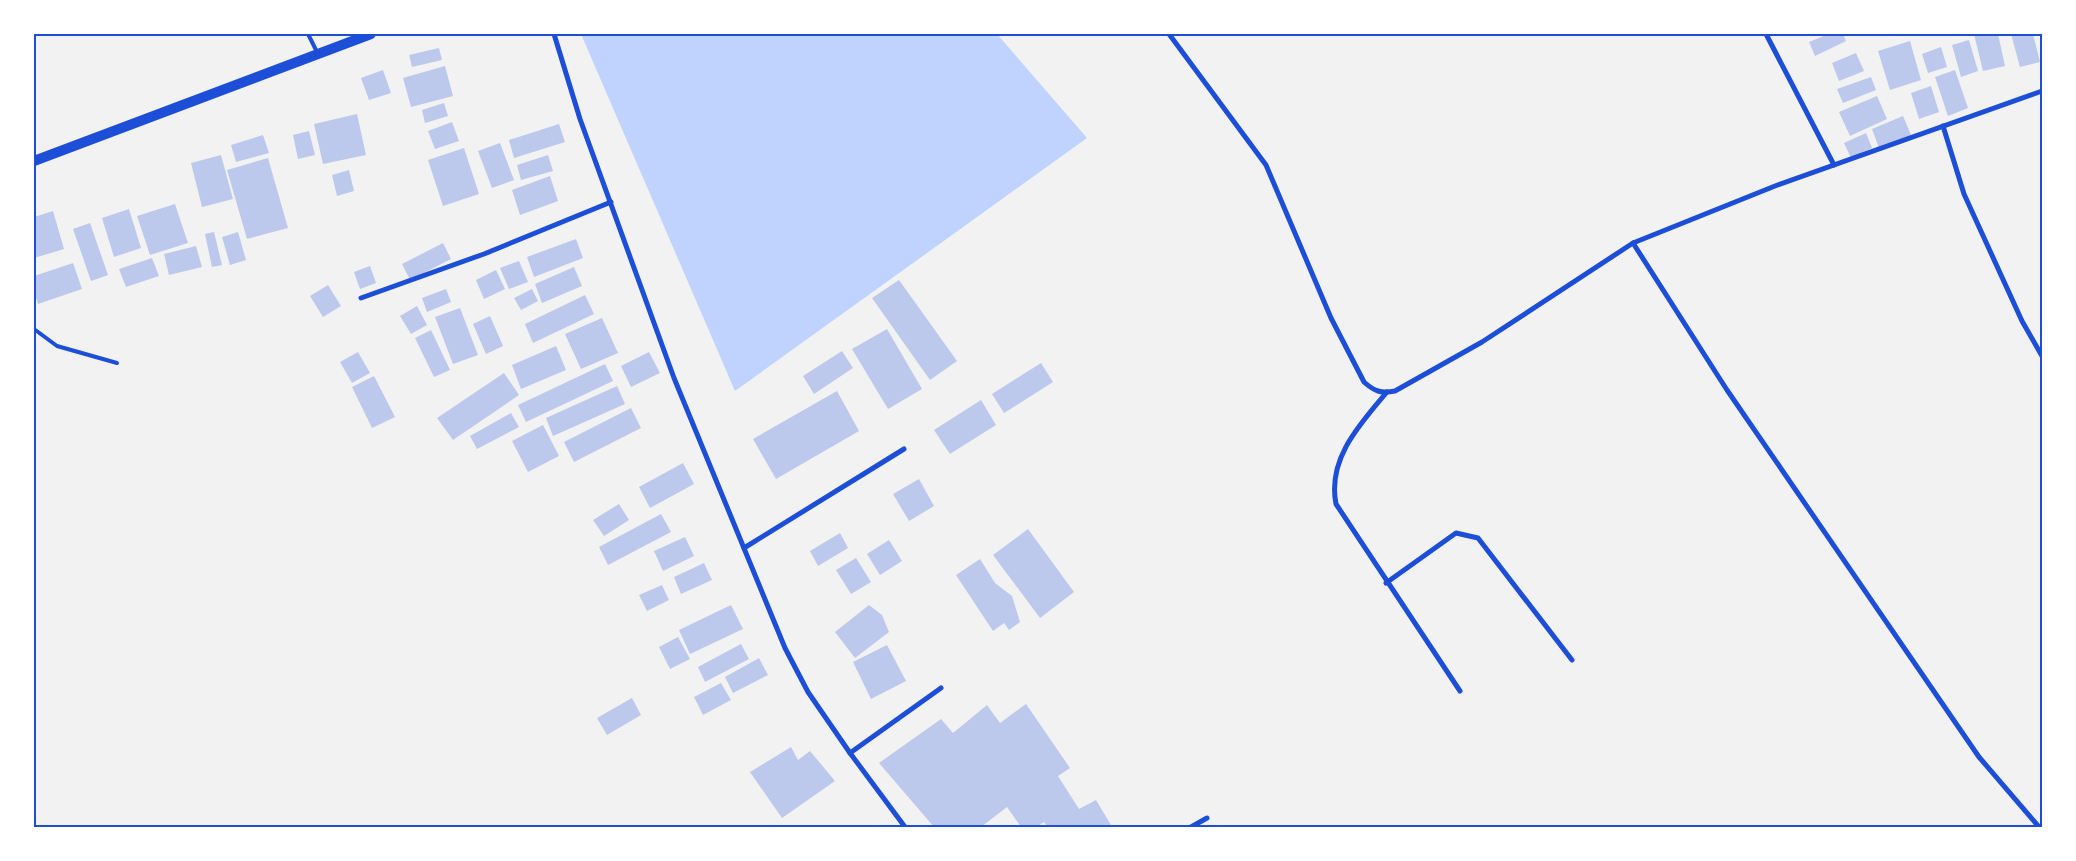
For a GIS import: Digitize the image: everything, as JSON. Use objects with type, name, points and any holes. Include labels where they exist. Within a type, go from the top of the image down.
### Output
[{"type":"main road","points":[[34,161],[371,34]]},
{"type":"street","points":[[554,34],[580,119],[674,378],[785,648],[808,692],[905,827]]},
{"type":"street","points":[[1169,34],[1266,165],[1331,318],[1364,382],[1372,390],[1387,392],[1395,391],[1482,342],[1633,243],[1734,202],[2042,91]]},
{"type":"street","points":[[1766,34],[1834,165]]},
{"type":"street","points":[[1943,126],[1964,194],[2022,321],[2042,356]]},
{"type":"street","points":[[361,298],[484,254],[611,202]]},
{"type":"street","points":[[1633,243],[1728,390],[1979,757],[2039,827]]},
{"type":"street","points":[[1387,392],[1353,432],[1337,465],[1333,492],[1340,513],[1460,691]]},
{"type":"street","points":[[744,548],[904,449]]},
{"type":"street","points":[[1386,582],[1456,533],[1478,538],[1572,660]]},
{"type":"street","points":[[850,753],[941,688]]},
{"type":"street","points":[[1192,827],[1207,818]]},
{"type":"lane","points":[[308,34],[318,54]]},
{"type":"lane","points":[[34,329],[57,346],[117,363]]},
{"type":"water","points":[[581,34],[997,34],[1087,138],[735,391]]},
{"type":"building","points":[[1829,34],[1843,34],[1846,41],[1815,56],[1809,42]]},
{"type":"building","points":[[1974,34],[1998,34],[2005,66],[1983,71]]},
{"type":"building","points":[[2011,34],[2033,34],[2040,62],[2020,67]]},
{"type":"building","points":[[1969,40],[1978,71],[1961,77],[1952,45]]},
{"type":"building","points":[[1910,41],[1921,80],[1890,90],[1878,51]]},
{"type":"building","points":[[1941,47],[1947,67],[1928,73],[1922,54]]},
{"type":"building","points":[[439,48],[442,60],[412,67],[409,55]]},
{"type":"building","points":[[1856,53],[1864,71],[1839,81],[1832,63]]},
{"type":"building","points":[[445,66],[453,96],[411,107],[403,78]]},
{"type":"building","points":[[383,70],[391,93],[369,100],[361,78]]},
{"type":"building","points":[[1955,70],[1968,108],[1948,116],[1935,77]]},
{"type":"building","points":[[1871,77],[1876,90],[1843,103],[1837,89]]},
{"type":"building","points":[[1931,86],[1939,112],[1919,119],[1911,93]]},
{"type":"building","points":[[1877,96],[1887,119],[1850,136],[1839,112]]},
{"type":"building","points":[[444,103],[448,116],[425,123],[422,110]]},
{"type":"building","points":[[357,114],[366,155],[323,164],[314,124]]},
{"type":"building","points":[[1903,116],[1911,135],[1879,148],[1872,129]]},
{"type":"building","points":[[452,122],[459,141],[435,149],[428,131]]},
{"type":"building","points":[[559,124],[565,142],[514,158],[509,140]]},
{"type":"building","points":[[309,131],[315,155],[298,159],[293,135]]},
{"type":"building","points":[[1866,133],[1872,148],[1851,158],[1844,143]]},
{"type":"building","points":[[263,135],[269,153],[236,162],[231,145]]},
{"type":"building","points":[[500,143],[514,180],[492,188],[478,151]]},
{"type":"building","points":[[464,148],[479,194],[443,206],[428,160]]},
{"type":"building","points":[[221,155],[233,199],[202,207],[191,163]]},
{"type":"building","points":[[548,155],[553,171],[521,180],[517,165]]},
{"type":"building","points":[[268,158],[288,228],[247,239],[227,170]]},
{"type":"building","points":[[349,170],[354,191],[337,196],[332,175]]},
{"type":"building","points":[[550,176],[558,201],[520,215],[512,190]]},
{"type":"building","points":[[175,204],[188,243],[150,255],[137,216]]},
{"type":"building","points":[[129,209],[141,248],[114,257],[102,218]]},
{"type":"building","points":[[53,211],[64,249],[34,258],[34,217]]},
{"type":"building","points":[[90,223],[108,275],[91,281],[73,229]]},
{"type":"building","points":[[214,232],[222,265],[212,267],[205,234]]},
{"type":"building","points":[[238,232],[246,260],[230,265],[222,237]]},
{"type":"building","points":[[576,239],[583,258],[534,277],[527,257]]},
{"type":"building","points":[[443,243],[451,259],[410,280],[402,264]]},
{"type":"building","points":[[196,246],[202,267],[169,275],[164,254]]},
{"type":"building","points":[[152,258],[159,276],[126,287],[119,269]]},
{"type":"building","points":[[519,261],[528,282],[509,289],[500,268]]},
{"type":"building","points":[[73,263],[82,289],[38,304],[34,291],[34,276]]},
{"type":"building","points":[[370,266],[376,283],[360,289],[354,272]]},
{"type":"building","points":[[574,267],[582,286],[542,303],[535,284]]},
{"type":"building","points":[[496,270],[505,289],[484,299],[476,280]]},
{"type":"building","points":[[899,280],[957,361],[930,380],[872,298]]},
{"type":"building","points":[[328,285],[341,306],[323,317],[310,296]]},
{"type":"building","points":[[446,289],[451,302],[427,312],[422,298]]},
{"type":"building","points":[[532,289],[538,301],[521,310],[514,298]]},
{"type":"building","points":[[585,295],[594,314],[533,343],[525,324]]},
{"type":"building","points":[[417,306],[427,325],[411,334],[400,316]]},
{"type":"building","points":[[460,308],[478,355],[453,364],[435,317]]},
{"type":"building","points":[[490,316],[503,346],[486,354],[473,324]]},
{"type":"building","points":[[602,318],[618,353],[581,369],[565,334]]},
{"type":"building","points":[[887,329],[922,389],[888,409],[852,349]]},
{"type":"building","points":[[431,330],[450,370],[434,377],[415,338]]},
{"type":"building","points":[[556,346],[566,370],[521,389],[512,365]]},
{"type":"building","points":[[842,351],[853,368],[814,394],[803,376]]},
{"type":"building","points":[[358,352],[370,373],[352,383],[340,362]]},
{"type":"building","points":[[649,352],[660,373],[631,387],[621,366]]},
{"type":"building","points":[[1041,363],[1053,382],[1004,413],[992,394]]},
{"type":"building","points":[[605,364],[613,381],[526,422],[518,405]]},
{"type":"building","points":[[504,373],[519,395],[453,440],[437,418]]},
{"type":"building","points":[[374,376],[395,417],[372,428],[352,387]]},
{"type":"building","points":[[617,386],[625,404],[553,436],[546,418]]},
{"type":"building","points":[[837,391],[859,431],[776,479],[753,439]]},
{"type":"building","points":[[981,400],[996,425],[950,454],[934,430]]},
{"type":"building","points":[[631,408],[641,428],[574,462],[564,442]]},
{"type":"building","points":[[511,413],[519,427],[477,449],[470,436]]},
{"type":"building","points":[[543,425],[559,456],[528,472],[512,441]]},
{"type":"building","points":[[683,463],[694,484],[650,508],[639,487]]},
{"type":"building","points":[[919,479],[934,506],[909,521],[893,494]]},
{"type":"building","points":[[619,504],[629,520],[604,536],[593,520]]},
{"type":"building","points":[[661,514],[671,532],[608,565],[599,547]]},
{"type":"building","points":[[1028,529],[1074,592],[1040,618],[993,555]]},
{"type":"building","points":[[840,533],[848,548],[818,566],[810,551]]},
{"type":"building","points":[[685,537],[694,556],[663,571],[654,551]]},
{"type":"building","points":[[889,540],[902,561],[880,575],[867,554]]},
{"type":"building","points":[[856,558],[871,582],[851,594],[836,570]]},
{"type":"building","points":[[980,559],[995,583],[1012,596],[1020,622],[1009,630],[1004,623],[993,631],[956,575]]},
{"type":"building","points":[[704,563],[712,580],[681,594],[674,577]]},
{"type":"building","points":[[662,585],[669,600],[647,611],[639,595]]},
{"type":"building","points":[[731,605],[743,629],[690,654],[679,630]]},
{"type":"building","points":[[869,605],[882,615],[889,632],[855,658],[835,632]]},
{"type":"building","points":[[678,637],[690,659],[670,669],[659,647]]},
{"type":"building","points":[[741,644],[749,659],[705,682],[698,667]]},
{"type":"building","points":[[887,645],[906,681],[871,699],[853,662]]},
{"type":"building","points":[[759,658],[768,675],[733,693],[725,677]]},
{"type":"building","points":[[721,683],[731,700],[703,715],[694,697]]},
{"type":"building","points":[[632,698],[641,715],[607,735],[597,718]]},
{"type":"building","points":[[1026,704],[1070,768],[1058,776],[1079,809],[1096,800],[1111,825],[1107,827],[1048,827],[1044,822],[1036,827],[1021,827],[1007,807],[981,827],[934,827],[879,763],[941,719],[953,733],[987,705],[1000,723]]},
{"type":"building","points":[[791,747],[798,760],[810,751],[835,781],[782,818],[750,772]]}]
